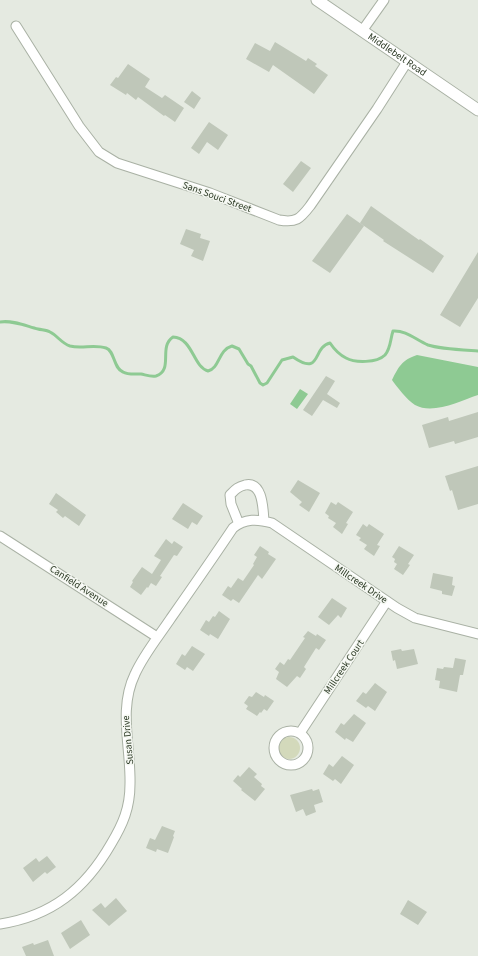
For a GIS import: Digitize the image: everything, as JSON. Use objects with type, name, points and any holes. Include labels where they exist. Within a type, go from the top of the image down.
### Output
[{"type":"street","name":"Middlebelt Road","points":[[317,0],[478,110]]},
{"type":"street","points":[[362,31],[384,0]]},
{"type":"street","name":"Sans Souci Street","points":[[16,26],[80,126],[99,152],[117,163],[210,193],[279,220],[290,222],[301,218],[310,206],[377,109],[407,62]]},
{"type":"street","points":[[238,524],[230,504],[230,495],[237,487],[248,484],[254,486],[260,494],[264,521]]},
{"type":"street","name":"Millcreek Drive","points":[[238,524],[251,520],[272,523],[414,618],[478,634]]},
{"type":"street","name":"Susan Drive","points":[[0,924],[33,916],[69,895],[83,883],[96,868],[114,840],[125,818],[129,805],[130,771],[125,709],[134,674],[157,637],[233,528],[238,524]]},
{"type":"street","name":"Canfield Avenue","points":[[0,536],[157,637]]},
{"type":"street","name":"Millcreek Court","points":[[300,733],[387,601]]},
{"type":"shaded area","points":[[417,355],[478,367],[478,395],[438,408],[422,408],[415,405],[405,397],[392,380],[404,361]]},
{"type":"shaded area","points":[[300,389],[308,394],[297,409],[290,404]]},
{"type":"shaded area","points":[[289,737],[297,740],[300,748],[297,756],[289,759],[281,756],[278,748],[281,740]]},
{"type":"building","points":[[275,42],[306,61],[308,58],[317,64],[315,66],[328,75],[314,94],[273,65],[269,72],[246,59],[255,43],[270,51]]},
{"type":"building","points":[[128,64],[150,79],[145,87],[162,98],[165,95],[184,108],[175,122],[138,97],[136,100],[127,93],[126,95],[110,85],[116,77],[118,78]]},
{"type":"building","points":[[192,91],[201,98],[194,109],[184,102]]},
{"type":"building","points":[[209,122],[228,135],[218,150],[207,142],[199,154],[191,148]]},
{"type":"building","points":[[301,161],[311,168],[293,192],[283,184]]},
{"type":"building","points":[[371,206],[444,256],[433,273],[383,241],[384,240],[360,223]]},
{"type":"building","points":[[347,214],[364,226],[330,273],[312,261]]},
{"type":"building","points":[[186,229],[201,234],[200,238],[210,241],[203,261],[191,256],[194,250],[180,244]]},
{"type":"building","points":[[478,252],[478,298],[460,327],[440,315]]},
{"type":"building","points":[[326,376],[335,381],[327,394],[340,403],[337,408],[323,400],[312,416],[303,410]]},
{"type":"building","points":[[478,412],[478,437],[455,444],[454,441],[429,448],[422,425],[448,417],[449,421]]},
{"type":"building","points":[[478,466],[478,504],[458,510],[452,490],[450,491],[445,476]]},
{"type":"building","points":[[298,480],[320,493],[309,512],[299,505],[302,502],[290,492]]},
{"type":"building","points":[[56,493],[86,515],[79,526],[65,516],[63,518],[56,512],[58,510],[49,504]]},
{"type":"building","points":[[331,502],[336,505],[338,502],[353,512],[346,523],[348,524],[342,534],[333,527],[336,523],[328,518],[329,516],[325,513]]},
{"type":"building","points":[[183,503],[203,516],[197,525],[192,522],[188,529],[172,519]]},
{"type":"building","points":[[363,524],[367,527],[369,524],[384,534],[377,545],[380,546],[374,556],[364,549],[367,545],[359,540],[361,538],[356,535]]},
{"type":"building","points":[[166,539],[172,544],[174,541],[183,547],[177,556],[174,555],[160,576],[162,577],[156,586],[151,583],[141,595],[130,587],[133,582],[132,581],[142,567],[152,574],[161,560],[154,556]]},
{"type":"building","points":[[260,546],[276,559],[262,579],[258,575],[239,603],[233,599],[231,601],[222,595],[228,586],[231,588],[238,578],[243,581],[254,565],[253,564],[257,557],[254,555]]},
{"type":"building","points":[[399,546],[414,555],[408,564],[410,565],[403,575],[394,569],[397,564],[394,562],[395,559],[392,557]]},
{"type":"building","points":[[433,573],[453,577],[452,585],[455,586],[452,596],[442,594],[442,591],[430,588]]},
{"type":"building","points":[[332,598],[347,608],[341,618],[338,615],[329,625],[318,617]]},
{"type":"building","points":[[219,611],[230,619],[218,639],[210,634],[209,636],[200,630],[206,620],[209,622]]},
{"type":"building","points":[[308,631],[316,636],[317,634],[326,640],[319,650],[316,648],[304,667],[306,669],[300,678],[297,676],[287,687],[276,679],[279,672],[275,669],[280,662],[284,665],[288,659],[290,660]]},
{"type":"building","points":[[192,646],[205,654],[193,671],[187,667],[185,670],[176,664],[182,654],[185,656]]},
{"type":"building","points":[[401,649],[402,651],[414,649],[418,664],[397,669],[395,660],[393,661],[391,651]]},
{"type":"building","points":[[455,658],[466,660],[463,675],[460,675],[457,692],[439,688],[440,681],[435,680],[437,668],[453,668]]},
{"type":"building","points":[[375,683],[387,692],[375,711],[368,706],[366,708],[356,701],[363,692],[366,694]]},
{"type":"building","points":[[256,692],[264,697],[265,695],[274,701],[267,711],[264,709],[257,716],[246,709],[248,706],[244,703],[249,696],[252,697]]},
{"type":"building","points":[[354,714],[366,723],[353,742],[346,738],[345,740],[335,732],[341,723],[344,725]]},
{"type":"building","points":[[342,756],[354,765],[341,784],[335,779],[333,781],[323,774],[329,764],[333,767]]},
{"type":"building","points":[[249,767],[257,774],[254,777],[265,789],[255,801],[241,790],[242,789],[233,781],[238,775],[240,777]]},
{"type":"building","points":[[312,789],[313,791],[319,789],[323,802],[314,805],[316,812],[306,816],[303,809],[296,812],[290,795]]},
{"type":"building","points":[[162,826],[175,831],[168,853],[157,849],[156,852],[146,848],[150,838],[155,840]]},
{"type":"building","points":[[47,856],[56,867],[47,874],[45,872],[33,882],[23,868],[36,858],[39,862]]},
{"type":"building","points":[[116,898],[127,911],[109,926],[92,910],[101,903],[105,908]]},
{"type":"building","points":[[408,900],[427,912],[418,925],[400,914]]},
{"type":"building","points":[[81,920],[90,935],[70,949],[61,933]]},
{"type":"building","points":[[48,940],[54,956],[26,956],[22,947]]},
{"type":"waterway","points":[[0,322],[15,323],[47,331],[70,346],[97,346],[106,348],[111,352],[117,367],[120,370],[129,374],[141,374],[148,376],[156,376],[164,369],[167,346],[173,337],[185,342],[199,364],[208,371],[215,366],[224,351],[232,346],[239,349],[248,364],[251,366],[260,383],[263,385],[267,383],[282,360],[293,357],[308,364],[313,362],[324,346],[330,343],[339,354],[350,360],[377,360],[387,352],[393,331],[402,332],[428,345],[478,351]]}]
